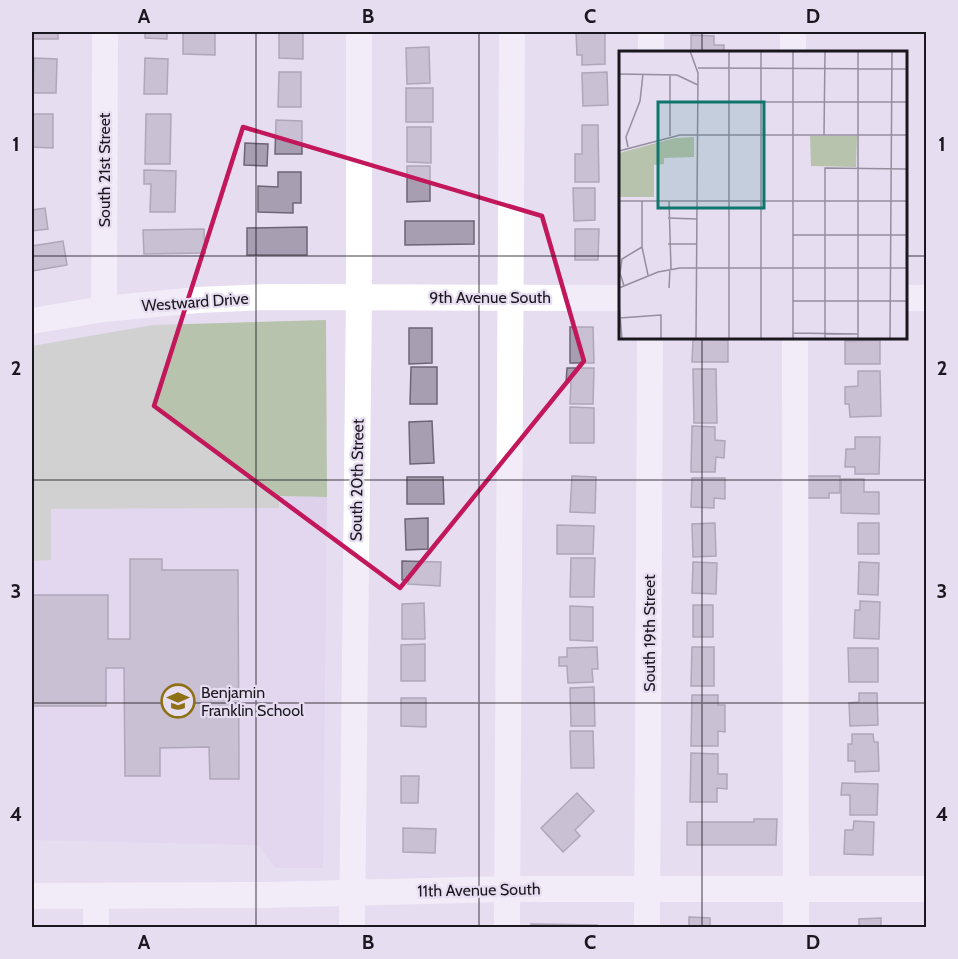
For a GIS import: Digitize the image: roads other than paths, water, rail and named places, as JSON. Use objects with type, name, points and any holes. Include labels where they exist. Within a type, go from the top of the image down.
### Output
[{"type":"street","name":"South 21st Street","points":[[104,309],[105,32]]},
{"type":"street","name":"South 20th Street","points":[[352,927],[359,296],[359,32]]},
{"type":"street","points":[[507,927],[512,32]]},
{"type":"street","points":[[651,32],[651,51]]},
{"type":"street","points":[[793,32],[793,51]]},
{"type":"street","name":"Westward Drive","points":[[32,321],[104,309],[208,300],[359,296]]},
{"type":"street","name":"9th Avenue South","points":[[359,296],[619,298]]},
{"type":"street","points":[[907,298],[927,298]]},
{"type":"street","name":"South 19th Street","points":[[647,927],[650,339]]},
{"type":"street","points":[[795,339],[796,927]]},
{"type":"street","name":"11th Avenue South","points":[[32,896],[265,895],[507,889],[927,890]]},
{"type":"street","points":[[96,896],[96,927]]},
{"type":"place","name":"Benjamin Franklin School","points":[[178,701]]}]
